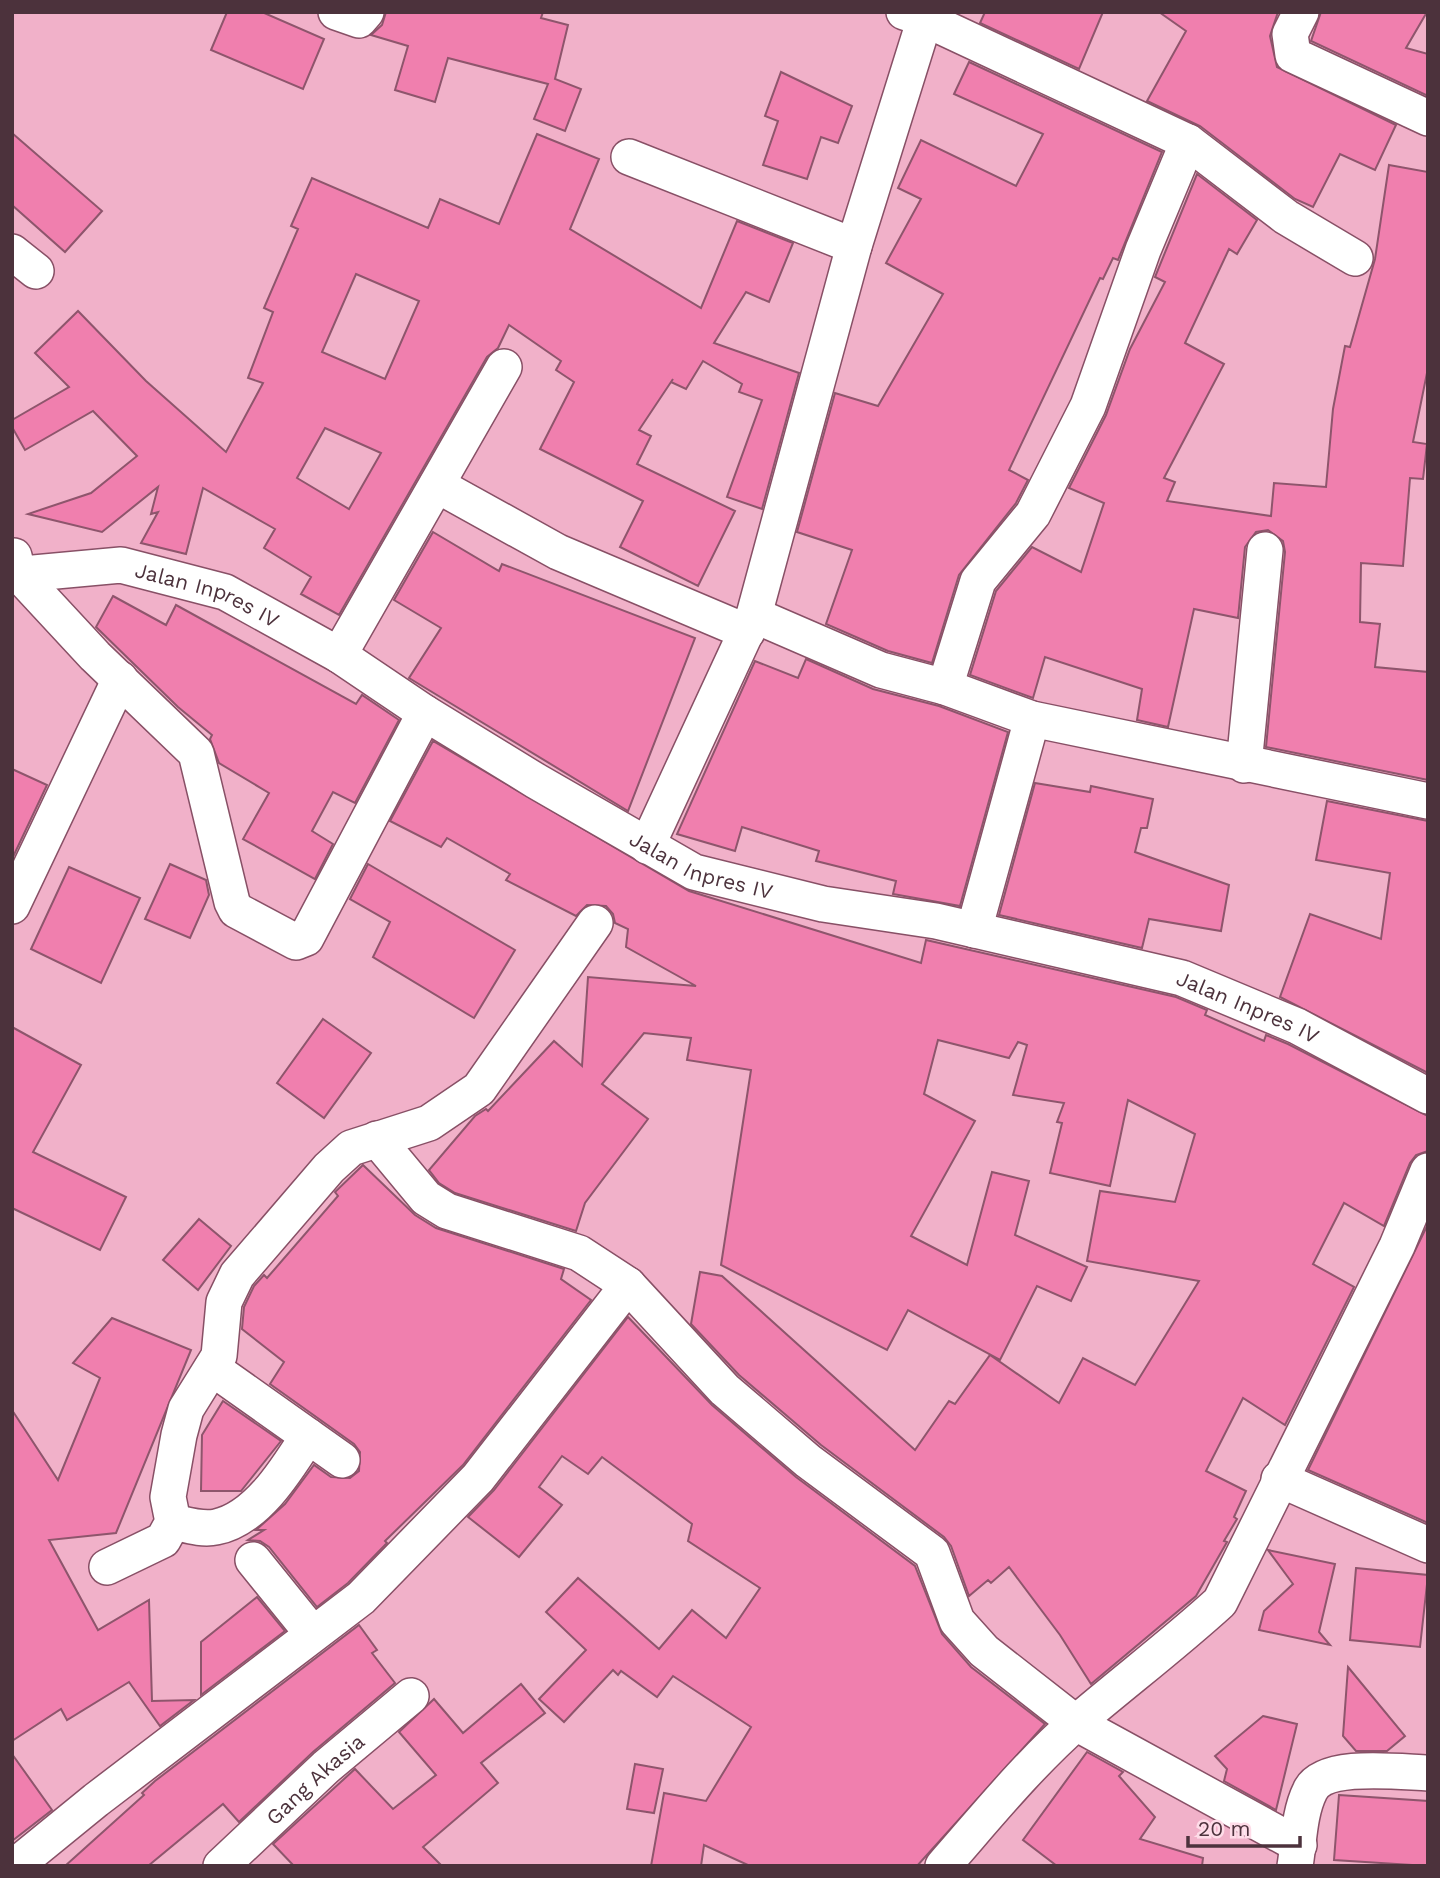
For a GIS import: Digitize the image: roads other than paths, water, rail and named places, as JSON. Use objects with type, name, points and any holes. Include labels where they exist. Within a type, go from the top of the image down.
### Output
[{"type":"street","points":[[336,12],[359,20],[366,12]]},
{"type":"street","points":[[1301,12],[1290,34],[1293,55],[1428,118]]},
{"type":"street","points":[[647,846],[750,624],[918,14],[1188,142],[1286,218],[1355,258]]},
{"type":"street","points":[[945,687],[978,581],[1033,514],[1088,406],[1143,250],[1188,142]]},
{"type":"street","points":[[629,157],[854,246]]},
{"type":"street","points":[[339,655],[504,367]]},
{"type":"street","points":[[437,485],[558,552],[750,624],[881,670],[945,687],[1032,719],[1428,801]]},
{"type":"street","points":[[1244,765],[1265,550]]},
{"type":"street","name":"Jalan Inpres IV","points":[[14,566],[121,565],[225,593],[339,655],[425,713],[695,872],[823,904],[974,930],[1182,978],[1297,1026],[1428,1096]]},
{"type":"street","points":[[14,566],[120,679],[196,753],[219,861],[236,909],[296,942],[306,938],[425,713]]},
{"type":"street","points":[[12,906],[120,679]]},
{"type":"street","points":[[974,930],[1032,719]]},
{"type":"street","points":[[107,1567],[163,1541],[173,1522],[168,1497],[179,1435],[186,1409],[219,1356],[224,1301],[237,1275],[329,1168],[351,1149],[429,1123],[480,1089],[595,923]]},
{"type":"street","points":[[377,1139],[426,1198],[447,1211],[579,1253],[628,1285],[725,1390],[808,1461],[932,1553],[957,1621],[984,1651],[1076,1723],[1297,1855],[1305,1805],[1311,1788],[1320,1778],[1350,1772],[1428,1773]]},
{"type":"street","points":[[943,1866],[1034,1764],[1076,1723],[1178,1641],[1220,1602],[1258,1531],[1279,1479],[1397,1246],[1428,1171]]},
{"type":"street","points":[[15,1866],[312,1633],[361,1598],[478,1478],[628,1285]]},
{"type":"street","points":[[212,1368],[342,1460]]},
{"type":"street","points":[[173,1522],[201,1528],[236,1520],[278,1483],[308,1436]]},
{"type":"street","points":[[1279,1479],[1428,1545]]},
{"type":"street","points":[[253,1560],[312,1633]]},
{"type":"street","name":"Gang Akasia","points":[[221,1866],[326,1767],[411,1696]]}]
